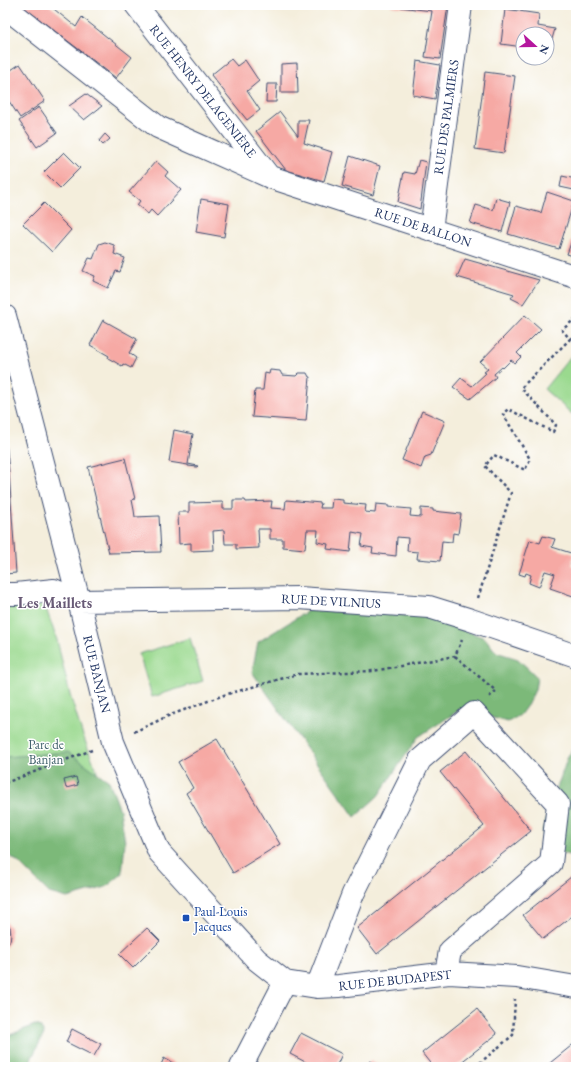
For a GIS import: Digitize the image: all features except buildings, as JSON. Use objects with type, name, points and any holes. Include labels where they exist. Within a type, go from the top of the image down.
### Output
[{"type":"street","name":"RUE HENRY DELAGENIÈRE","points":[[136,5],[270,177]]},
{"type":"street","name":"RUE DES PALMIERS","points":[[431,230],[461,5]]},
{"type":"street","name":"RUE DE BALLON","points":[[5,7],[158,127],[270,177],[576,277]]},
{"type":"street","name":"RUE BANJAN","points":[[5,316],[79,601],[113,742],[159,852],[257,960],[285,982]]},
{"type":"street","points":[[5,594],[54,590],[79,601]]},
{"type":"street","name":"RUE DE VILNIUS","points":[[79,601],[299,598],[429,607],[576,656]]},
{"type":"street","points":[[317,987],[353,894],[420,760],[474,713],[558,804],[551,863],[450,951],[446,973]]},
{"type":"street","name":"RUE DE BUDAPEST","points":[[285,982],[317,987],[339,986],[446,973],[517,977],[576,987]]},
{"type":"street","points":[[241,1067],[285,982]]},
{"type":"path","points":[[570,339],[562,330],[576,318]]},
{"type":"path","points":[[455,656],[471,620],[511,493],[485,466],[494,455],[525,470],[530,459],[503,414],[508,409],[552,432],[556,425],[521,388],[576,334]]},
{"type":"path","points":[[5,783],[113,742],[168,716],[224,695],[298,674],[373,671],[455,656]]},
{"type":"path","points":[[455,656],[496,691],[474,713]]},
{"type":"path","points":[[475,1067],[513,1035],[517,977]]},
{"type":"green space","points":[[576,350],[576,408],[572,414],[544,389]]},
{"type":"green space","name":"Parc de Banjan","points":[[5,600],[37,600],[47,611],[57,640],[70,695],[82,733],[100,779],[5,810]]},
{"type":"green space","points":[[309,610],[427,616],[485,638],[496,652],[518,659],[537,677],[535,690],[528,704],[520,715],[508,722],[461,709],[418,737],[378,796],[355,817],[252,672],[258,642]]},
{"type":"green space","points":[[190,638],[203,681],[152,697],[139,654]]},
{"type":"green space","points":[[576,743],[576,855],[569,855],[548,849],[542,831],[567,759]]},
{"type":"green space","points":[[68,752],[109,781],[120,810],[125,842],[122,874],[106,887],[67,898],[49,893],[18,862],[5,852],[5,757]]},
{"type":"green space","points":[[35,1025],[39,1026],[44,1034],[27,1067],[5,1067],[5,1037]]},
{"type":"place","name":"Paul-Louis Jacques","points":[[186,918]]},
{"type":"district","name":"Les Maillets","points":[[55,602]]}]
